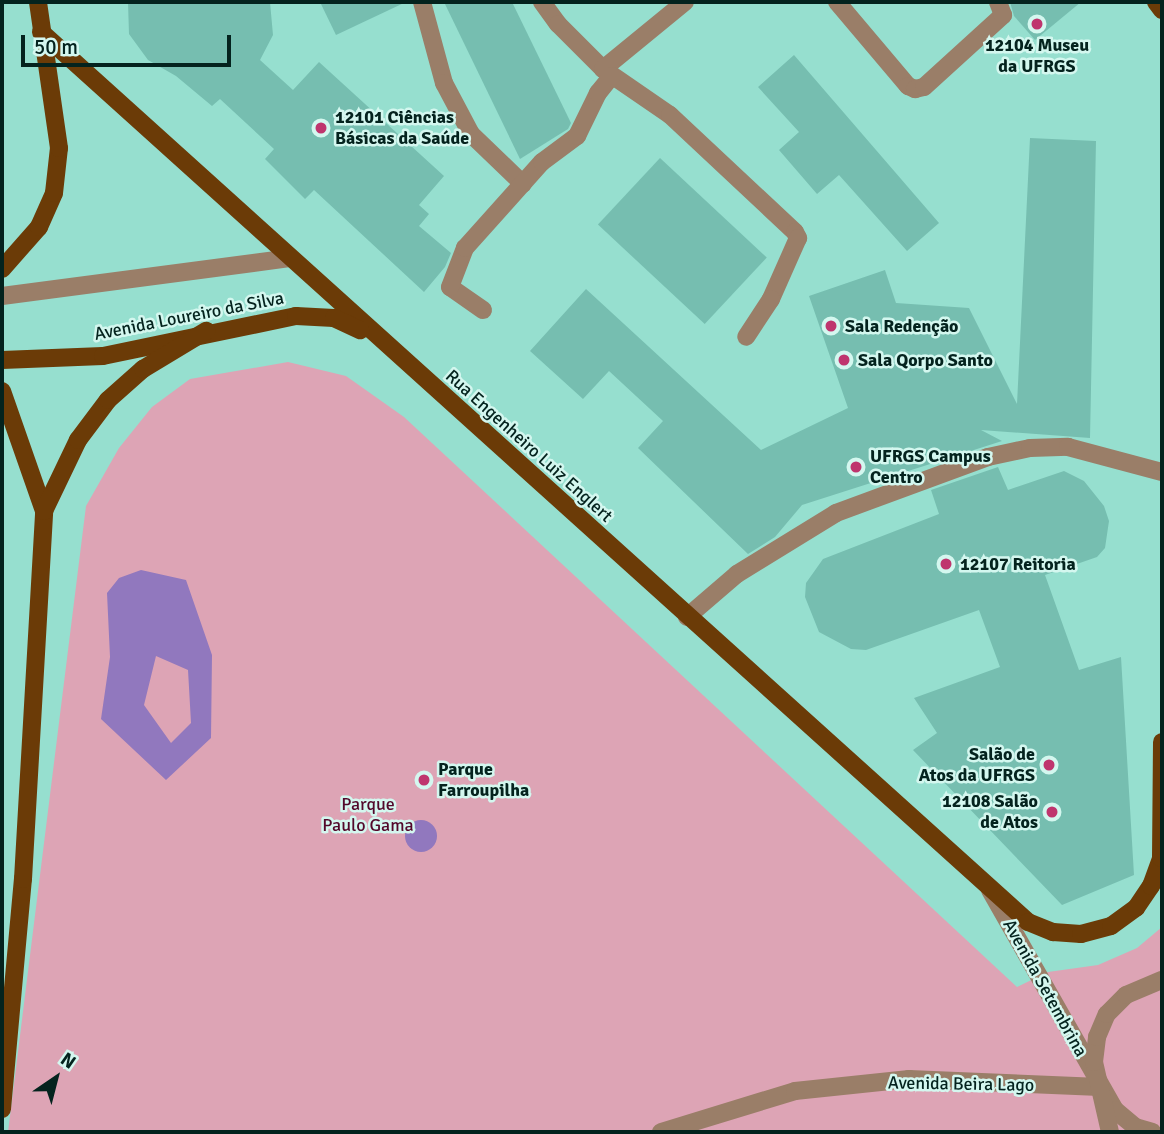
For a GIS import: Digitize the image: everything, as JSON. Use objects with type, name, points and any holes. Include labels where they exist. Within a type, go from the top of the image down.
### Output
[{"type":"main road","points":[[2,269],[39,227],[54,193],[59,148],[38,2]]},
{"type":"main road","points":[[1156,2],[1162,10]]},
{"type":"main road","name":"Rua Engenheiro Luiz Englert","points":[[41,32],[1028,922],[1053,932],[1081,934],[1111,926],[1136,908],[1151,886],[1161,860]]},
{"type":"main road","name":"Avenida Loureiro da Silva","points":[[2,360],[103,356],[206,331],[296,316],[334,318],[379,339]]},
{"type":"main road","points":[[44,510],[78,440],[108,400],[143,369],[206,331]]},
{"type":"main road","points":[[2,390],[44,510],[23,878],[2,1109]]},
{"type":"main road","points":[[1161,860],[1162,743]]},
{"type":"street","points":[[422,2],[444,83],[471,134],[523,184]]},
{"type":"street","points":[[542,2],[608,73],[670,115],[795,232],[798,238],[771,299],[746,337]]},
{"type":"street","points":[[483,310],[449,283],[465,248],[542,162],[577,136],[608,73],[685,2]]},
{"type":"street","points":[[837,2],[908,86],[915,89],[924,86],[1003,15],[998,2]]},
{"type":"street","points":[[6,296],[289,258]]},
{"type":"street","points":[[687,617],[737,574],[836,513],[988,457],[1030,448],[1069,447],[1162,472]]},
{"type":"street","name":"Avenida Setembrina","points":[[990,890],[1115,1110],[1135,1127],[1152,1132]]},
{"type":"street","name":"Avenida Setembrina","points":[[1100,1087],[1094,1062],[1107,1014],[1126,995],[1162,980]]},
{"type":"street","name":"Avenida Beira Lago","points":[[661,1132],[794,1091],[909,1079],[1100,1087]]},
{"type":"street","points":[[1100,1087],[1110,1132]]},
{"type":"green space","name":"Parque Paulo Gama","points":[[288,362],[346,376],[404,417],[1017,987],[1048,972],[1098,965],[1137,948],[1162,927],[1162,1132],[8,1132],[86,506],[119,448],[152,407],[190,379]]},
{"type":"shaded area","points":[[141,570],[186,580],[212,655],[211,738],[166,780],[101,719],[110,657],[107,593],[119,578]],"holes":[[[156,656],[188,670],[191,723],[171,743],[144,705]]]},
{"type":"shaded area","points":[[421,820],[432,825],[437,836],[432,847],[421,852],[410,847],[405,836],[410,825]]},
{"type":"building","name":"12101 Ciências Básicas da Saúde","points":[[128,2],[270,2],[273,35],[260,60],[293,90],[319,62],[444,176],[419,205],[429,214],[419,226],[451,253],[445,267],[424,292],[314,190],[305,199],[265,159],[274,149],[220,99],[212,106],[176,76],[148,60],[129,34]]},
{"type":"building","points":[[320,2],[406,2],[336,35]]},
{"type":"building","points":[[444,2],[512,2],[571,123],[568,129],[520,159]]},
{"type":"building","name":"12104 Museu da UFRGS","points":[[1010,2],[1081,2],[1035,40],[1014,16]]},
{"type":"building","points":[[794,55],[939,223],[907,251],[839,175],[817,194],[779,150],[799,132],[758,87]]},
{"type":"building","points":[[1030,138],[1096,141],[1090,438],[981,430],[1002,441],[802,505],[775,537],[748,554],[638,448],[663,421],[609,371],[583,399],[530,351],[586,289],[761,450],[848,408],[809,296],[885,270],[896,303],[969,308],[1017,404]]},
{"type":"building","points":[[660,158],[767,258],[705,324],[598,225]]},
{"type":"building","points":[[998,467],[1008,490],[1064,471],[1084,481],[1104,506],[1109,521],[1105,548],[1097,557],[1045,575],[1079,670],[1121,657],[1134,875],[1062,905],[913,750],[937,733],[914,698],[1000,667],[979,610],[866,650],[851,649],[819,632],[805,597],[806,583],[823,559],[939,514],[931,490]]},
{"type":"place","name":"12104 Museu da UFRGS","points":[[1037,24]]},
{"type":"place","name":"12101 Ciências Básicas da Saúde","points":[[321,128]]},
{"type":"place","name":"Sala Redenção","points":[[831,326]]},
{"type":"place","name":"Sala Qorpo Santo","points":[[844,360]]},
{"type":"place","name":"UFRGS Campus Centro","points":[[856,467]]},
{"type":"place","name":"12107 Reitoria","points":[[946,564]]},
{"type":"place","name":"Salão de Atos da UFRGS","points":[[1049,765]]},
{"type":"place","name":"Parque Farroupilha","points":[[424,780]]},
{"type":"place","name":"12108 Salão de Atos","points":[[1052,812]]}]
